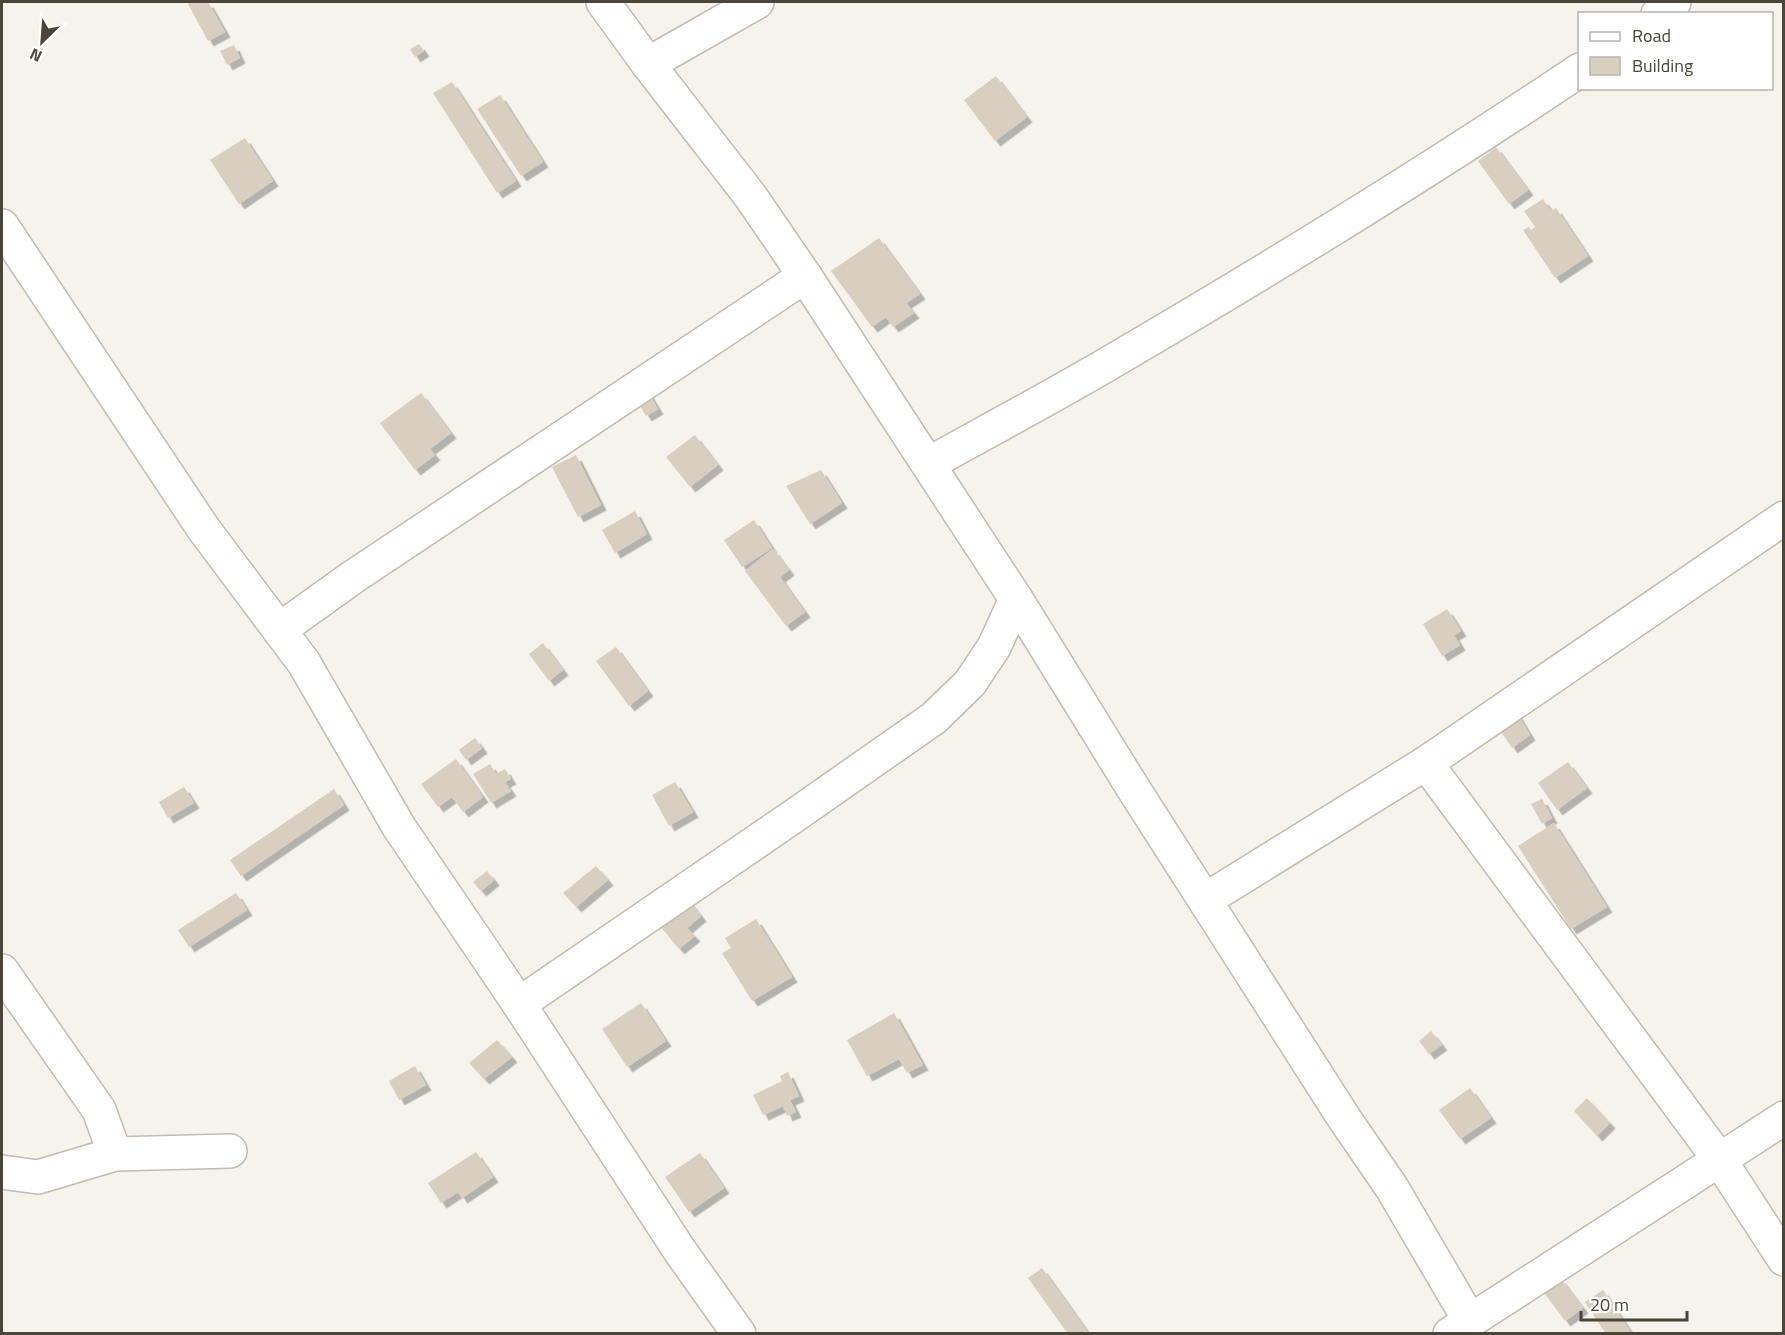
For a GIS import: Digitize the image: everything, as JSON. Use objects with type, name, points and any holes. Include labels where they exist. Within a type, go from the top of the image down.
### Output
[{"type":"street","points":[[603,2],[751,197],[1016,599],[1204,900],[1344,1118],[1392,1188],[1460,1327],[1784,1118]]},
{"type":"street","points":[[648,64],[758,2]]},
{"type":"street","points":[[1661,12],[1674,2]]},
{"type":"street","points":[[928,464],[1105,365],[1339,225],[1472,142],[1578,71]]},
{"type":"street","points":[[2,226],[203,528],[304,663],[399,827],[519,1004],[680,1251],[739,1334]]},
{"type":"street","points":[[279,630],[353,577],[805,276]]},
{"type":"street","points":[[1204,900],[1426,764],[1784,518]]},
{"type":"street","points":[[519,1004],[782,825],[934,718],[970,683],[994,648],[1016,599]]},
{"type":"street","points":[[1426,764],[1719,1159],[1784,1259]]},
{"type":"street","points":[[2,970],[99,1110],[115,1154]]},
{"type":"street","points":[[2,1172],[38,1177],[115,1154],[230,1151]]},
{"type":"building","points":[[187,2],[208,2],[225,32],[208,41]]},
{"type":"building","points":[[419,44],[424,51],[415,57],[410,49]]},
{"type":"building","points":[[234,45],[240,58],[227,65],[220,51]]},
{"type":"building","points":[[996,76],[1027,117],[995,141],[964,100]]},
{"type":"building","points":[[452,82],[516,181],[497,193],[433,93]]},
{"type":"building","points":[[500,95],[543,162],[521,176],[477,109]]},
{"type":"building","points":[[245,138],[273,181],[239,204],[210,160]]},
{"type":"building","points":[[1496,147],[1528,190],[1509,204],[1478,161]]},
{"type":"building","points":[[1543,199],[1551,211],[1556,208],[1588,256],[1555,278],[1523,230],[1529,227],[1531,230],[1535,227],[1524,211]]},
{"type":"building","points":[[879,238],[920,294],[906,303],[914,313],[893,327],[886,317],[872,327],[831,271]]},
{"type":"building","points":[[648,392],[658,409],[646,416],[636,399]]},
{"type":"building","points":[[421,393],[451,433],[430,449],[435,455],[415,470],[380,423]]},
{"type":"building","points":[[695,435],[718,465],[690,487],[666,457]]},
{"type":"building","points":[[576,455],[601,505],[578,517],[552,467]]},
{"type":"building","points":[[821,470],[842,503],[810,524],[786,486]]},
{"type":"building","points":[[635,511],[647,534],[615,553],[602,530]]},
{"type":"building","points":[[754,520],[772,548],[742,567],[724,540]]},
{"type":"building","points":[[773,549],[789,570],[780,577],[805,612],[786,626],[745,571]]},
{"type":"building","points":[[1447,609],[1461,631],[1454,635],[1460,645],[1442,656],[1423,624]]},
{"type":"building","points":[[543,643],[563,670],[549,681],[529,654]]},
{"type":"building","points":[[616,647],[648,691],[629,706],[596,661]]},
{"type":"building","points":[[1516,712],[1530,735],[1512,748],[1496,724]]},
{"type":"building","points":[[475,738],[482,748],[466,760],[459,750]]},
{"type":"building","points":[[456,759],[483,797],[463,812],[452,797],[438,807],[421,784]]},
{"type":"building","points":[[1568,762],[1587,788],[1557,810],[1538,783]]},
{"type":"building","points":[[490,764],[496,774],[505,769],[511,779],[505,782],[511,791],[491,803],[473,774]]},
{"type":"building","points":[[675,782],[693,812],[669,826],[652,795]]},
{"type":"building","points":[[184,787],[194,803],[168,818],[159,802]]},
{"type":"building","points":[[334,789],[344,805],[241,876],[230,860]]},
{"type":"building","points":[[1542,799],[1552,818],[1542,824],[1531,804]]},
{"type":"building","points":[[1554,823],[1607,907],[1571,929],[1518,846]]},
{"type":"building","points":[[596,866],[608,880],[576,907],[563,893]]},
{"type":"building","points":[[487,871],[494,880],[481,891],[473,882]]},
{"type":"building","points":[[236,893],[247,910],[189,947],[178,930]]},
{"type":"building","points":[[686,897],[701,916],[687,928],[695,936],[679,949],[656,921]]},
{"type":"building","points":[[756,919],[792,977],[752,1001],[722,953],[731,948],[725,938]]},
{"type":"building","points":[[641,1003],[666,1041],[627,1067],[602,1029]]},
{"type":"building","points":[[894,1013],[923,1065],[907,1073],[899,1059],[867,1076],[847,1040]]},
{"type":"building","points":[[1431,1031],[1442,1045],[1429,1054],[1419,1041]]},
{"type":"building","points":[[497,1040],[512,1057],[484,1079],[469,1063]]},
{"type":"building","points":[[415,1066],[426,1085],[399,1100],[389,1081]]},
{"type":"building","points":[[788,1072],[799,1096],[790,1100],[796,1112],[787,1116],[783,1106],[763,1115],[753,1095],[782,1081],[780,1076]]},
{"type":"building","points":[[1470,1088],[1491,1118],[1460,1139],[1439,1110]]},
{"type":"building","points":[[1587,1098],[1610,1123],[1597,1136],[1574,1111]]},
{"type":"building","points":[[476,1152],[493,1177],[462,1198],[458,1192],[441,1203],[428,1183]]},
{"type":"building","points":[[700,1153],[724,1188],[689,1212],[665,1177]]},
{"type":"building","points":[[1042,1268],[1089,1334],[1068,1334],[1028,1278]]},
{"type":"building","points":[[1560,1278],[1583,1308],[1565,1321],[1542,1290]]},
{"type":"building","points":[[1603,1290],[1632,1334],[1606,1334],[1585,1302]]}]
